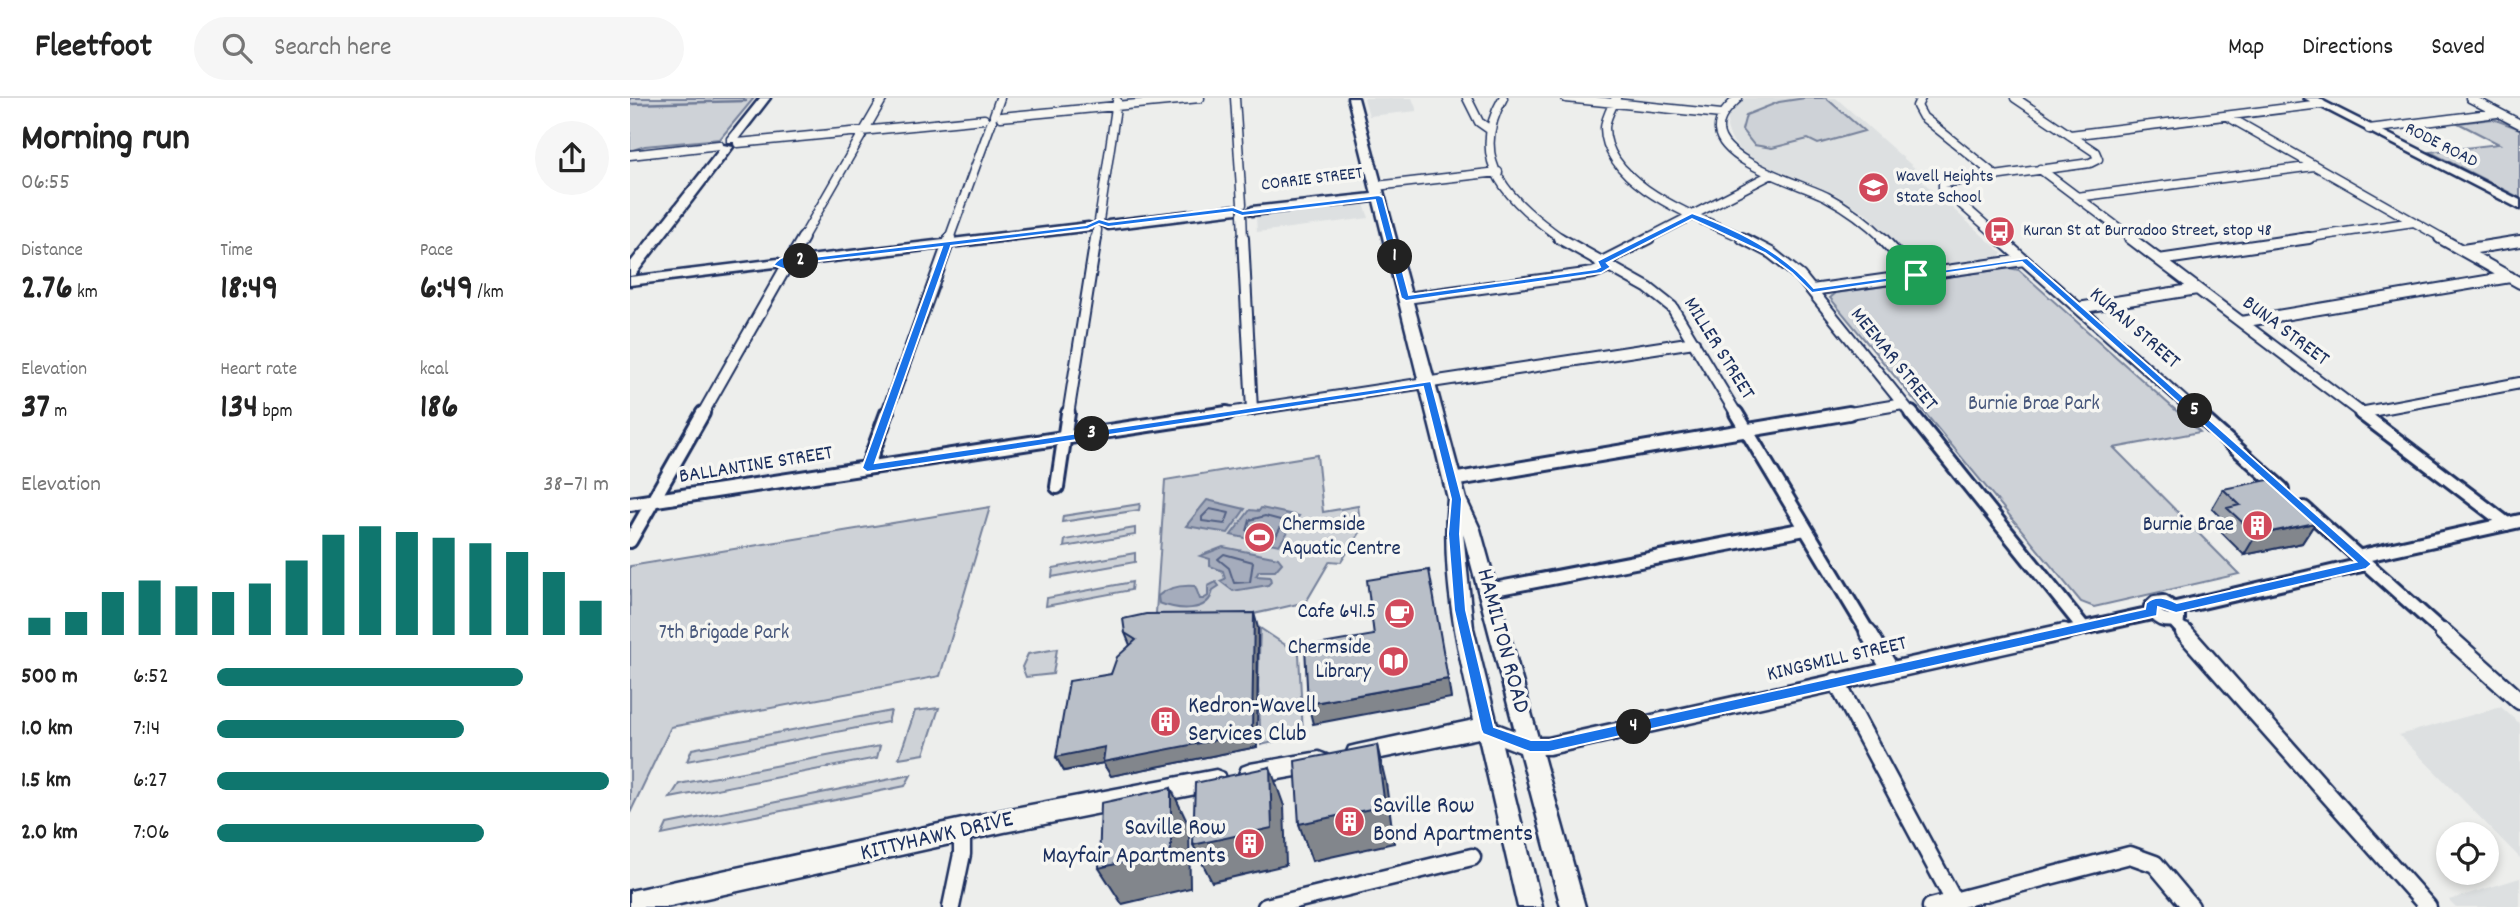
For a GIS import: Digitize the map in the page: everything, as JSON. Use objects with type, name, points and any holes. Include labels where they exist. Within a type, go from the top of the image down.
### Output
[{"type":"main road","points":[[630,272],[765,98]]},
{"type":"main road","name":"HAMILTON ROAD","points":[[1353,98],[1455,489],[1471,529],[1489,590],[1573,907]]},
{"type":"main road","name":"RODE ROAD","points":[[2309,98],[2520,205]]},
{"type":"main road","name":"CORRIE STREET","points":[[630,281],[1377,191]]},
{"type":"main road","name":"HAMILTON ROAD","points":[[1455,489],[1454,534],[1460,610],[1530,907]]},
{"type":"main road","name":"KITTYHAWK DRIVE","points":[[630,903],[1147,792],[1285,768],[1466,730],[1488,730],[1530,746]]},
{"type":"street","points":[[630,541],[883,98]]},
{"type":"street","points":[[867,468],[1000,98]]},
{"type":"street","points":[[630,155],[648,151],[993,118],[1117,102],[1200,98]]},
{"type":"street","points":[[1235,98],[1244,209],[1252,410]]},
{"type":"street","points":[[1467,98],[1479,122],[1489,129],[1503,98]]},
{"type":"street","points":[[1566,98],[1614,100],[1721,114]]},
{"type":"street","points":[[1738,98],[1721,114],[1718,127],[1729,146],[1747,161],[1825,195],[1859,217],[1916,275]]},
{"type":"street","points":[[1921,98],[1917,106],[1923,117],[1995,175]]},
{"type":"street","points":[[1943,183],[2098,159],[2097,154],[2015,98]]},
{"type":"street","points":[[2470,98],[2520,124]]},
{"type":"street","name":"MEEMAR STREET","points":[[1614,100],[1604,126],[1607,146],[1622,168],[1657,198],[1768,251],[1795,271],[2083,627]]},
{"type":"street","points":[[1057,486],[1117,102]]},
{"type":"street","points":[[2070,135],[2321,104]]},
{"type":"street","points":[[2369,129],[2497,113]]},
{"type":"street","points":[[2227,116],[2515,280]]},
{"type":"street","name":"MILLER STREET","points":[[1489,129],[1490,150],[1506,191],[1536,221],[1604,265],[1658,293],[1672,307],[1890,669]]},
{"type":"street","points":[[2077,197],[2314,166]]},
{"type":"street","name":"BUNA STREET","points":[[2040,169],[2360,413],[2514,523]]},
{"type":"street","points":[[1377,191],[1497,172]]},
{"type":"street","points":[[1406,298],[1593,273],[1692,215],[1772,174]]},
{"type":"street","name":"KURAN STREET","points":[[1943,183],[1944,189],[2520,701]]},
{"type":"street","points":[[2159,260],[2414,222]]},
{"type":"street","points":[[2463,250],[2520,241]]},
{"type":"street","points":[[1812,290],[2024,260]]},
{"type":"street","points":[[2241,323],[2515,280]]},
{"type":"street","points":[[2078,308],[2197,289]]},
{"type":"street","name":"BALLANTINE STREET","points":[[630,504],[1694,342]]},
{"type":"street","points":[[2360,413],[2520,383]]},
{"type":"street","points":[[1455,489],[1746,430],[1903,404]]},
{"type":"street","points":[[2152,613],[2162,621],[2362,561],[2514,523]]},
{"type":"street","points":[[1489,590],[1805,529]]},
{"type":"street","name":"KINGSMILL STREET","points":[[1530,746],[1549,746],[2152,613]]},
{"type":"street","points":[[2175,615],[2428,907]]},
{"type":"street","points":[[1836,681],[1954,901]]},
{"type":"street","points":[[951,907],[961,854],[962,831]]},
{"type":"street","points":[[1931,907],[2130,855],[2155,864],[2191,907]]},
{"type":"street","points":[[1266,907],[1472,858]]},
{"type":"shaded area","points":[[1364,98],[1412,98],[1417,111],[1369,116]]},
{"type":"shaded area","name":"Wavell Heights State School","points":[[1745,98],[1836,98],[1928,180],[1922,181],[2002,253],[1999,257],[1926,267],[1918,265],[1867,214],[1833,193],[1755,161],[1740,150],[1731,139],[1727,127],[1728,116]]},
{"type":"shaded area","points":[[1364,204],[1369,218],[1257,232],[1256,217]]},
{"type":"shaded area","points":[[2501,707],[2520,724],[2520,858],[2499,837],[2499,822],[2485,822],[2399,735]]},
{"type":"shaded area","points":[[2520,878],[2520,907],[2456,907],[2449,900],[2499,885]]},
{"type":"green space","points":[[630,98],[754,98],[720,139],[645,146],[630,151]]},
{"type":"green space","points":[[1826,98],[1864,131],[1818,144],[1808,139],[1772,148],[1754,145],[1742,130],[1746,115],[1779,102]]},
{"type":"green space","points":[[2493,119],[2520,129],[2520,198],[2430,152],[2499,144],[2458,123]]},
{"type":"green space","name":"Burnie Brae Park","points":[[2009,268],[2019,270],[2200,432],[2114,448],[2239,574],[2094,607],[2081,602],[1830,298],[1836,293]]},
{"type":"green space","name":"Chermside Aquatic Centre","points":[[1317,455],[1323,512],[1358,506],[1361,531],[1341,562],[1330,561],[1306,602],[1251,615],[1206,621],[1185,622],[1168,619],[1156,613],[1165,480]]},
{"type":"green space","points":[[1140,504],[1139,510],[1062,522],[1063,516]]},
{"type":"green space","name":"7th Brigade Park","points":[[990,507],[940,676],[671,727],[630,813],[630,566]]},
{"type":"green space","points":[[1135,528],[1135,535],[1064,547],[1065,540]]},
{"type":"green space","points":[[1135,553],[1135,562],[1052,577],[1053,568]]},
{"type":"green space","points":[[1132,582],[1131,590],[1046,606],[1047,598]]},
{"type":"green space","points":[[1260,628],[1299,654],[1303,735],[1261,745],[1258,686]]},
{"type":"green space","points":[[1057,649],[1053,674],[1026,677],[1022,667],[1028,654]]},
{"type":"green space","points":[[939,708],[924,754],[899,758],[915,711]]},
{"type":"green space","points":[[891,711],[888,722],[687,761],[692,749]]},
{"type":"green space","points":[[880,746],[877,758],[670,798],[679,784]]},
{"type":"green space","points":[[911,775],[905,786],[662,835],[667,824]]},
{"type":"water","points":[[1207,500],[1245,509],[1228,533],[1186,526]]},
{"type":"water","points":[[1261,508],[1299,516],[1279,545],[1231,535],[1250,510],[1259,511]]},
{"type":"water","points":[[1223,547],[1278,558],[1282,563],[1275,571],[1259,571],[1256,576],[1270,577],[1271,582],[1268,585],[1233,591],[1220,581],[1225,579],[1223,571],[1210,566],[1210,559],[1200,556]]},
{"type":"water","points":[[1216,582],[1219,586],[1199,607],[1183,608],[1159,603],[1158,596],[1162,593],[1185,586],[1195,586],[1200,599],[1203,599],[1208,596],[1208,586]]},
{"type":"building","points":[[2273,479],[2316,517],[2315,523],[2256,535],[2227,508],[2240,505],[2223,489]]},
{"type":"building","name":"Chermside Library","points":[[1429,570],[1448,679],[1308,704],[1305,647],[1374,635],[1367,580]]},
{"type":"building","name":"Kedron-Wavell Services Club","points":[[1254,613],[1252,733],[1103,762],[1105,747],[1056,757],[1069,681],[1111,674],[1117,657],[1136,640],[1125,633],[1123,619],[1146,614]]},
{"type":"building","points":[[1377,745],[1385,806],[1299,824],[1295,761]]},
{"type":"building","points":[[1270,767],[1272,828],[1193,845],[1195,783]]},
{"type":"building","points":[[1171,788],[1171,851],[1099,868],[1101,803]]},
{"type":"waterway","points":[[630,104],[746,101]]},
{"type":"place","name":"Wavell Heights State School","points":[[1873,187]]},
{"type":"place","name":"Kuran St at Burradoo Street, stop 48","points":[[2000,231]]},
{"type":"place","name":"Burnie Brae","points":[[2257,526]]},
{"type":"place","name":"Chermside Aquatic Centre","points":[[1259,538]]},
{"type":"place","name":"Cafe 641.5","points":[[1399,613]]},
{"type":"place","name":"Chermside Library","points":[[1394,661]]},
{"type":"place","name":"Kedron-Wavell Services Club","points":[[1165,721]]},
{"type":"place","name":"Saville Row Bond Apartments","points":[[1350,821]]},
{"type":"place","name":"Saville Row Mayfair Apartments","points":[[1249,843]]},
{"type":"route","points":[[1916,275],[1812,290],[1795,271],[1768,251],[1692,215],[1600,263],[1607,267],[1593,273],[1406,298],[1379,197],[1252,211],[1246,214],[1233,210],[1108,225],[1099,221],[1088,227],[819,258],[805,260],[800,261],[798,257],[792,257],[782,260],[778,265],[786,267],[800,261],[819,258],[947,244],[867,468],[1427,383],[1457,499],[1454,534],[1460,610],[1488,730],[1530,746],[1549,746],[2152,613],[2151,607],[2155,603],[2163,602],[2176,608],[2366,564],[2024,260],[1916,275]]}]
